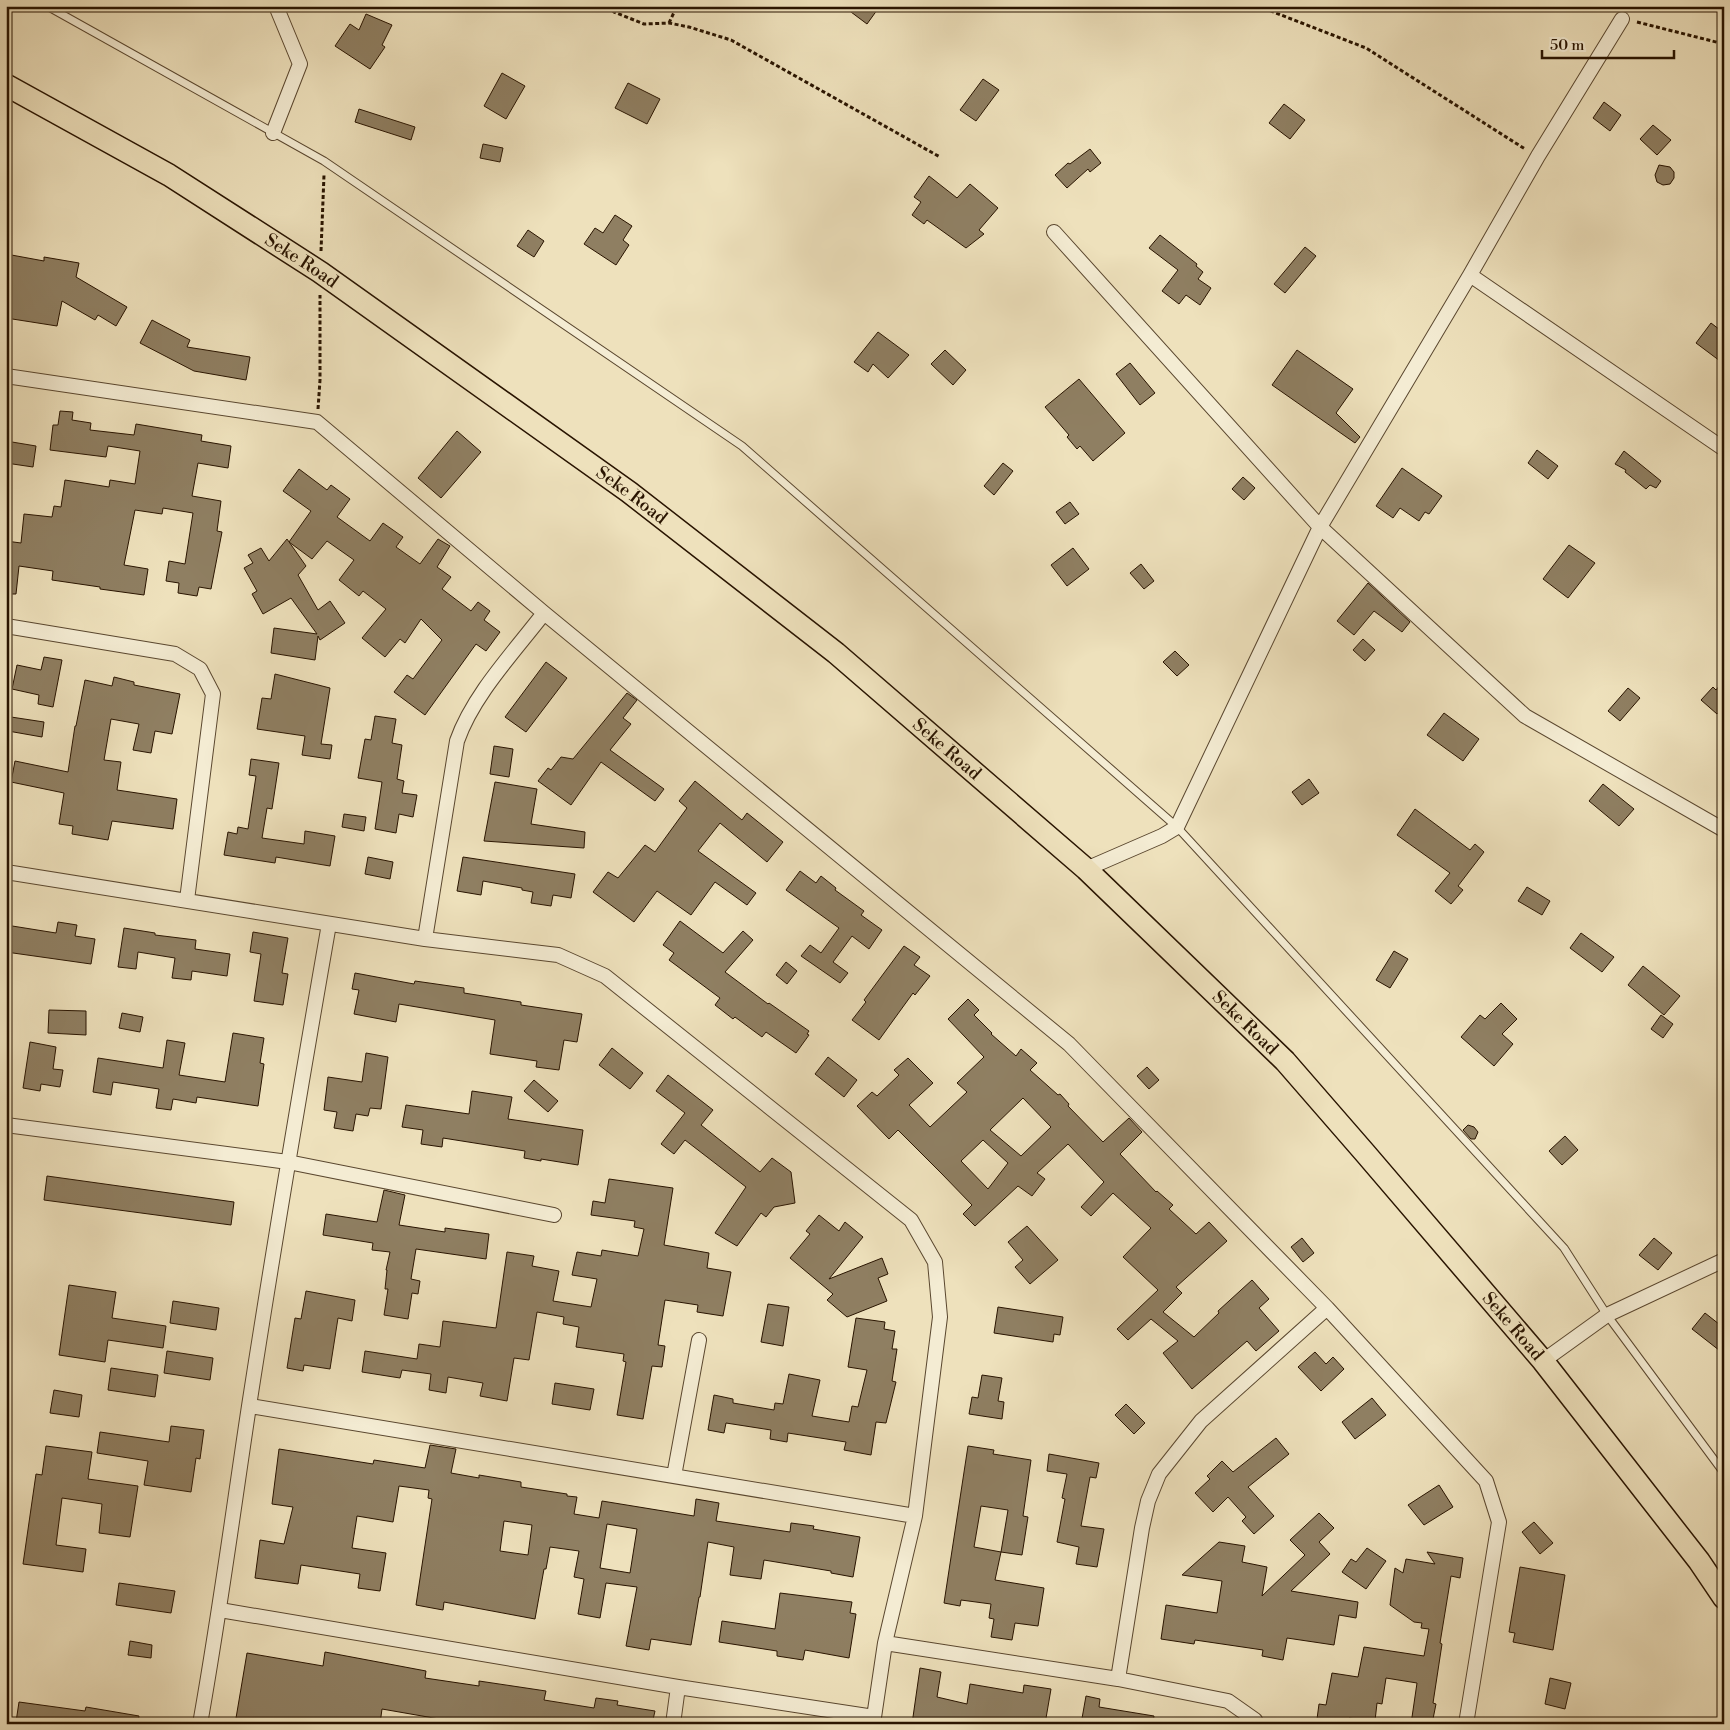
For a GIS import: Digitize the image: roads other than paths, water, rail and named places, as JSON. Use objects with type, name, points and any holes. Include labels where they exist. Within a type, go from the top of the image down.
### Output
[{"type":"main road","name":"Seke Road","points":[[6,86],[169,175],[320,272],[629,492],[836,653],[1086,869],[1285,1061],[1543,1360],[1693,1553],[1724,1598]]},
{"type":"street","points":[[273,133],[300,64],[276,6]]},
{"type":"street","points":[[1086,869],[1177,828],[1320,527],[1470,275],[1538,156],[1622,19]]},
{"type":"street","points":[[1054,232],[1320,527],[1525,716],[1724,830]]},
{"type":"street","points":[[1470,275],[1724,449]]},
{"type":"street","points":[[6,376],[317,422],[544,613],[1069,1044],[1327,1308],[1486,1481],[1499,1522],[1466,1724]]},
{"type":"street","points":[[425,939],[457,741],[474,703],[544,613]]},
{"type":"street","points":[[6,626],[175,654],[200,669],[213,694],[187,900]]},
{"type":"street","points":[[6,872],[425,939],[558,955],[605,976],[911,1220],[936,1262],[940,1317],[916,1516],[885,1643],[874,1720],[220,1610]]},
{"type":"street","points":[[200,1724],[220,1610],[288,1162],[329,924]]},
{"type":"street","points":[[6,1124],[288,1162],[554,1214]]},
{"type":"street","points":[[1543,1360],[1607,1315],[1724,1260]]},
{"type":"street","points":[[1118,1680],[1142,1528],[1148,1501],[1159,1474],[1202,1421],[1327,1308]]},
{"type":"street","points":[[674,1476],[699,1340]]},
{"type":"street","points":[[250,1406],[916,1516]]},
{"type":"street","points":[[885,1643],[1118,1680],[1228,1701],[1255,1720],[1255,1724]]},
{"type":"street","points":[[673,1724],[678,1687]]},
{"type":"lane","points":[[47,6],[324,161],[742,446],[1177,828],[1564,1248],[1607,1315],[1724,1473]]}]
